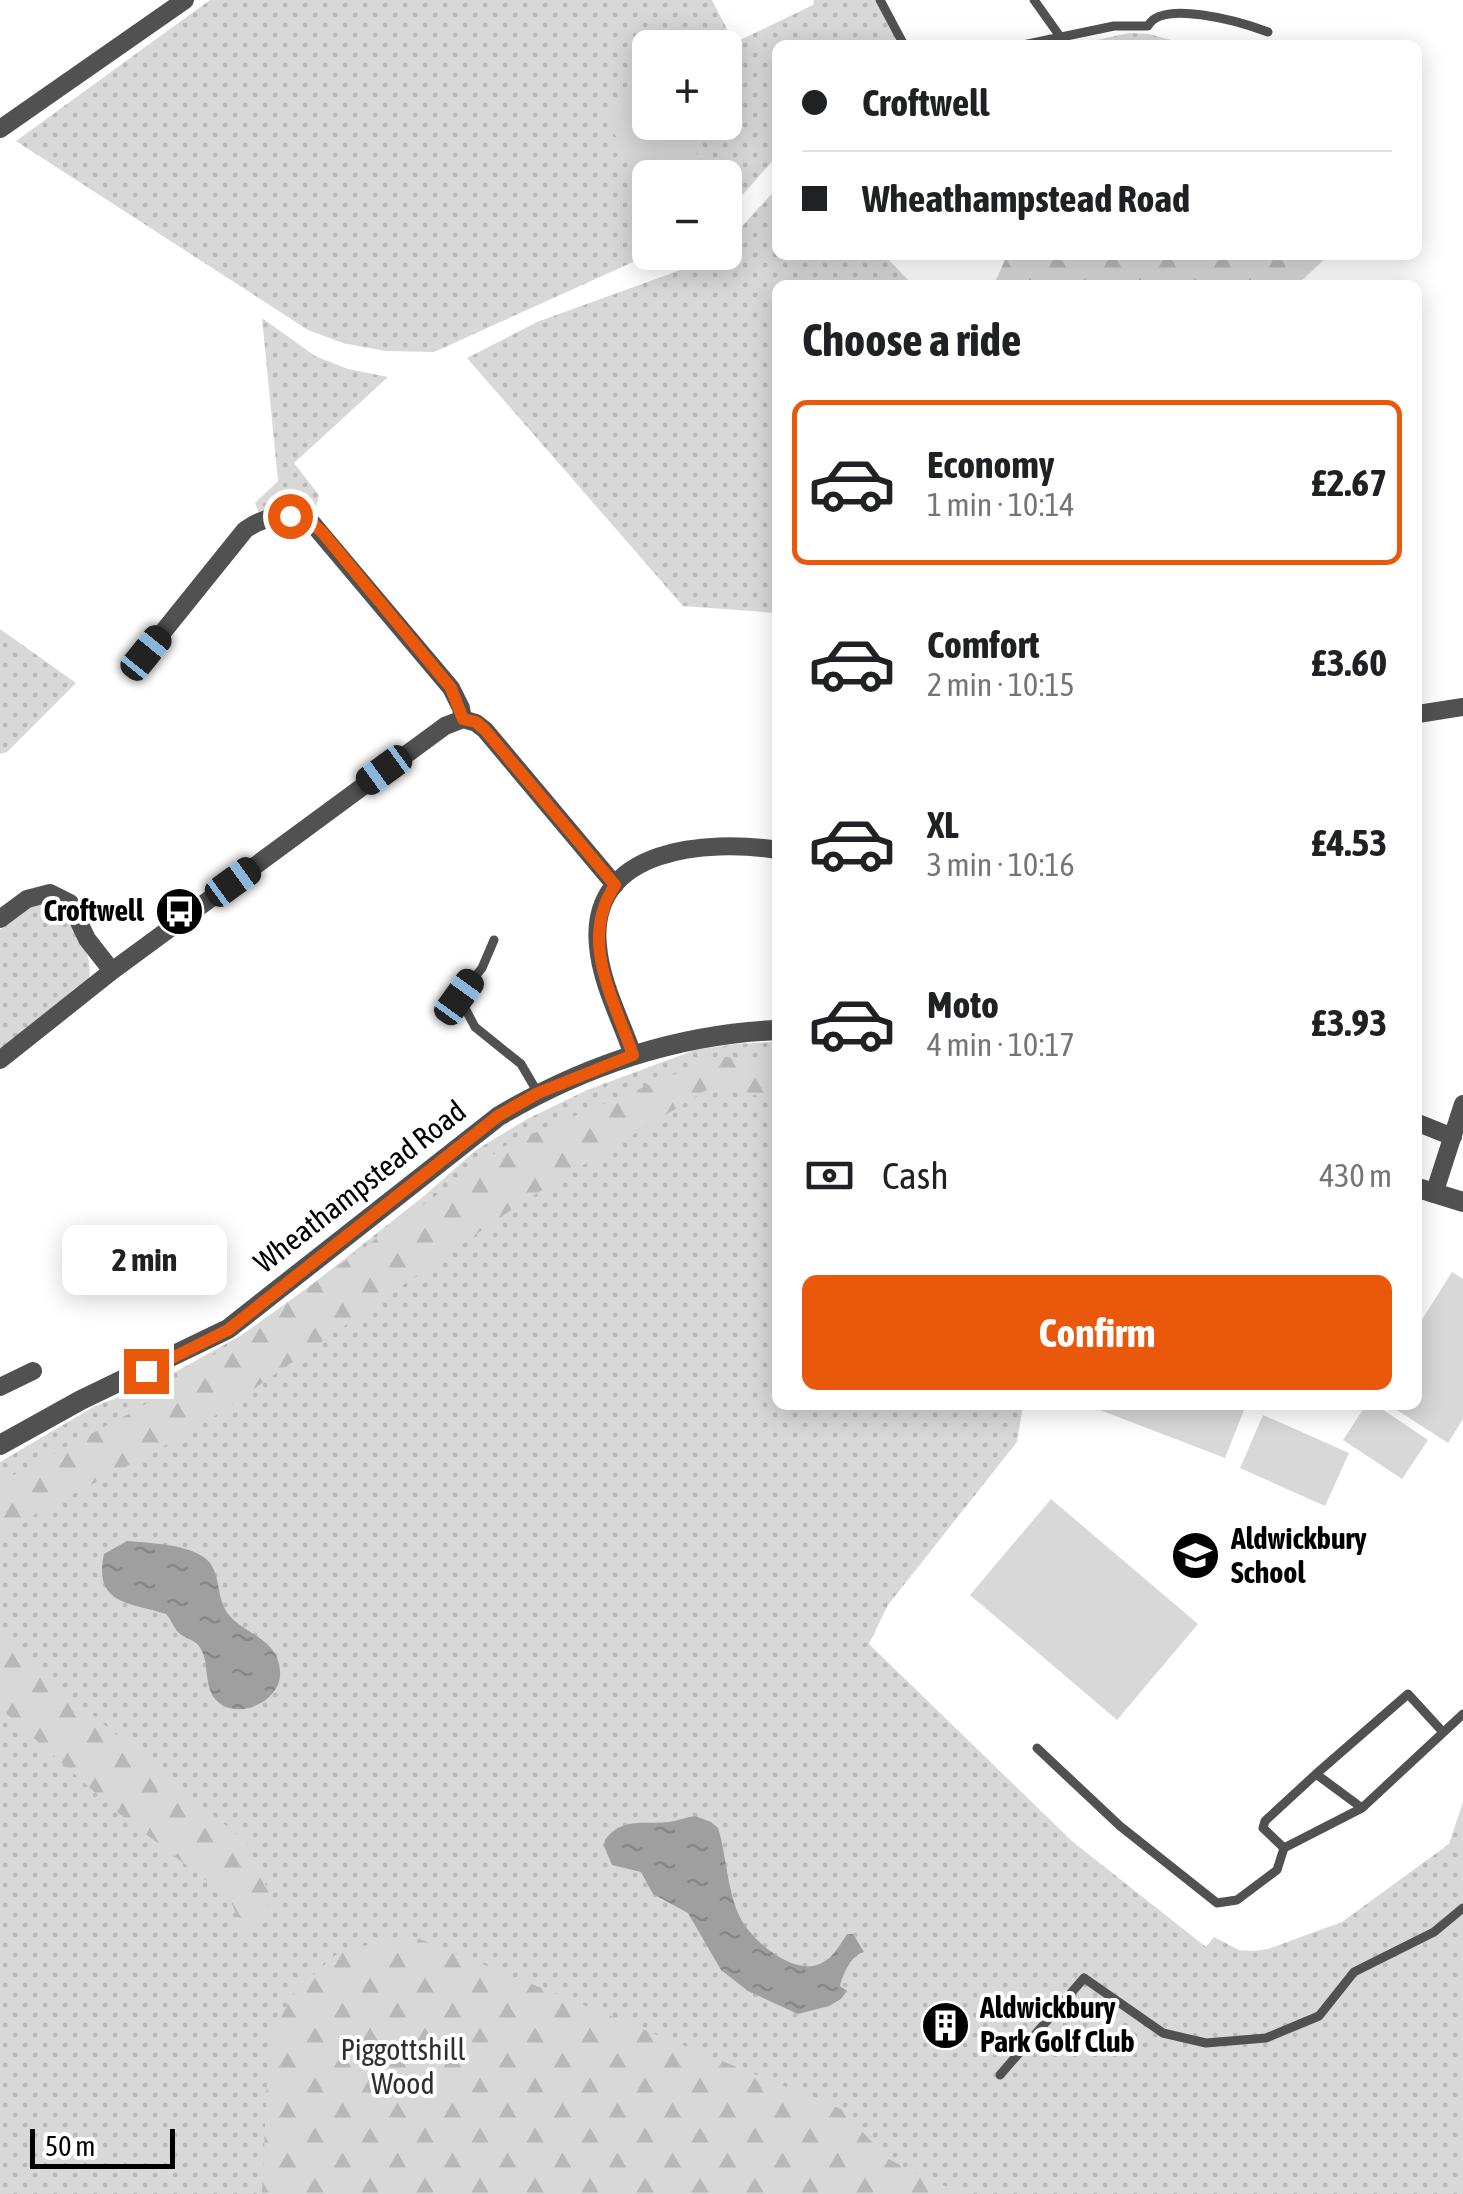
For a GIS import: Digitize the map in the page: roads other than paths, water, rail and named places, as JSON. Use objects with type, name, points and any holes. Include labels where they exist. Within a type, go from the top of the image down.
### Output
[{"type":"street","points":[[0,129],[185,0]]},
{"type":"street","points":[[146,653],[244,530],[257,521],[290,516],[312,523],[322,532],[451,688],[463,719]]},
{"type":"street","points":[[1422,713],[1463,707]]},
{"type":"street","points":[[0,1060],[112,971],[445,726],[463,719],[476,722],[485,730],[615,885]]},
{"type":"street","points":[[633,1055],[602,968],[598,945],[598,920],[615,885],[650,858],[681,850],[772,850]]},
{"type":"street","points":[[0,919],[27,899],[50,892],[70,902],[87,939],[112,971]]},
{"type":"street","name":"Wheathampstead Road","points":[[0,1446],[81,1400],[228,1330],[498,1116],[538,1093],[633,1055],[692,1038],[772,1031]]},
{"type":"street","points":[[1463,1104],[1455,1149],[1426,1191],[1463,1202]]},
{"type":"street","points":[[1422,1125],[1455,1149]]},
{"type":"street","points":[[0,1387],[33,1372]]},
{"type":"lane","points":[[880,0],[904,40]]},
{"type":"lane","points":[[1034,0],[1058,35]]},
{"type":"lane","points":[[1040,40],[1114,26],[1148,26],[1158,5],[1171,1]]},
{"type":"lane","points":[[1189,1],[1268,32]]},
{"type":"lane","points":[[494,940],[482,968],[459,997],[476,1028],[521,1064],[538,1093]]},
{"type":"lane","points":[[1284,1848],[1263,1828],[1265,1821],[1408,1694],[1442,1731]]},
{"type":"lane","points":[[1037,1748],[1120,1826],[1218,1904],[1237,1900],[1277,1870],[1284,1848],[1362,1808],[1463,1714]]},
{"type":"lane","points":[[1316,1774],[1362,1808]]},
{"type":"lane","points":[[1000,2075],[1084,1978],[1163,2033],[1206,2043],[1266,2038],[1319,2016],[1354,1972],[1434,1932],[1463,1908]]},
{"type":"water","points":[[127,1541],[185,1549],[208,1561],[226,1611],[266,1643],[278,1660],[279,1681],[267,1699],[237,1709],[218,1702],[210,1689],[205,1659],[198,1645],[179,1633],[166,1614],[117,1599],[109,1592],[102,1571],[104,1554]]},
{"type":"water","points":[[695,1816],[718,1828],[737,1910],[747,1929],[772,1952],[793,1963],[813,1966],[829,1958],[847,1934],[853,1934],[864,1952],[845,1971],[840,1986],[847,1991],[841,1999],[798,2014],[748,1991],[721,1970],[688,1913],[653,1894],[641,1872],[612,1865],[605,1840],[619,1827]]},
{"type":"place","name":"Croftwell","points":[[179,911]]},
{"type":"place","name":"Aldwickbury School","points":[[1196,1556]]},
{"type":"place","name":"Aldwickbury Park Golf Club","points":[[945,2025]]},
{"type":"park label","name":"Piggottshill Wood","points":[[403,2067]]}]
